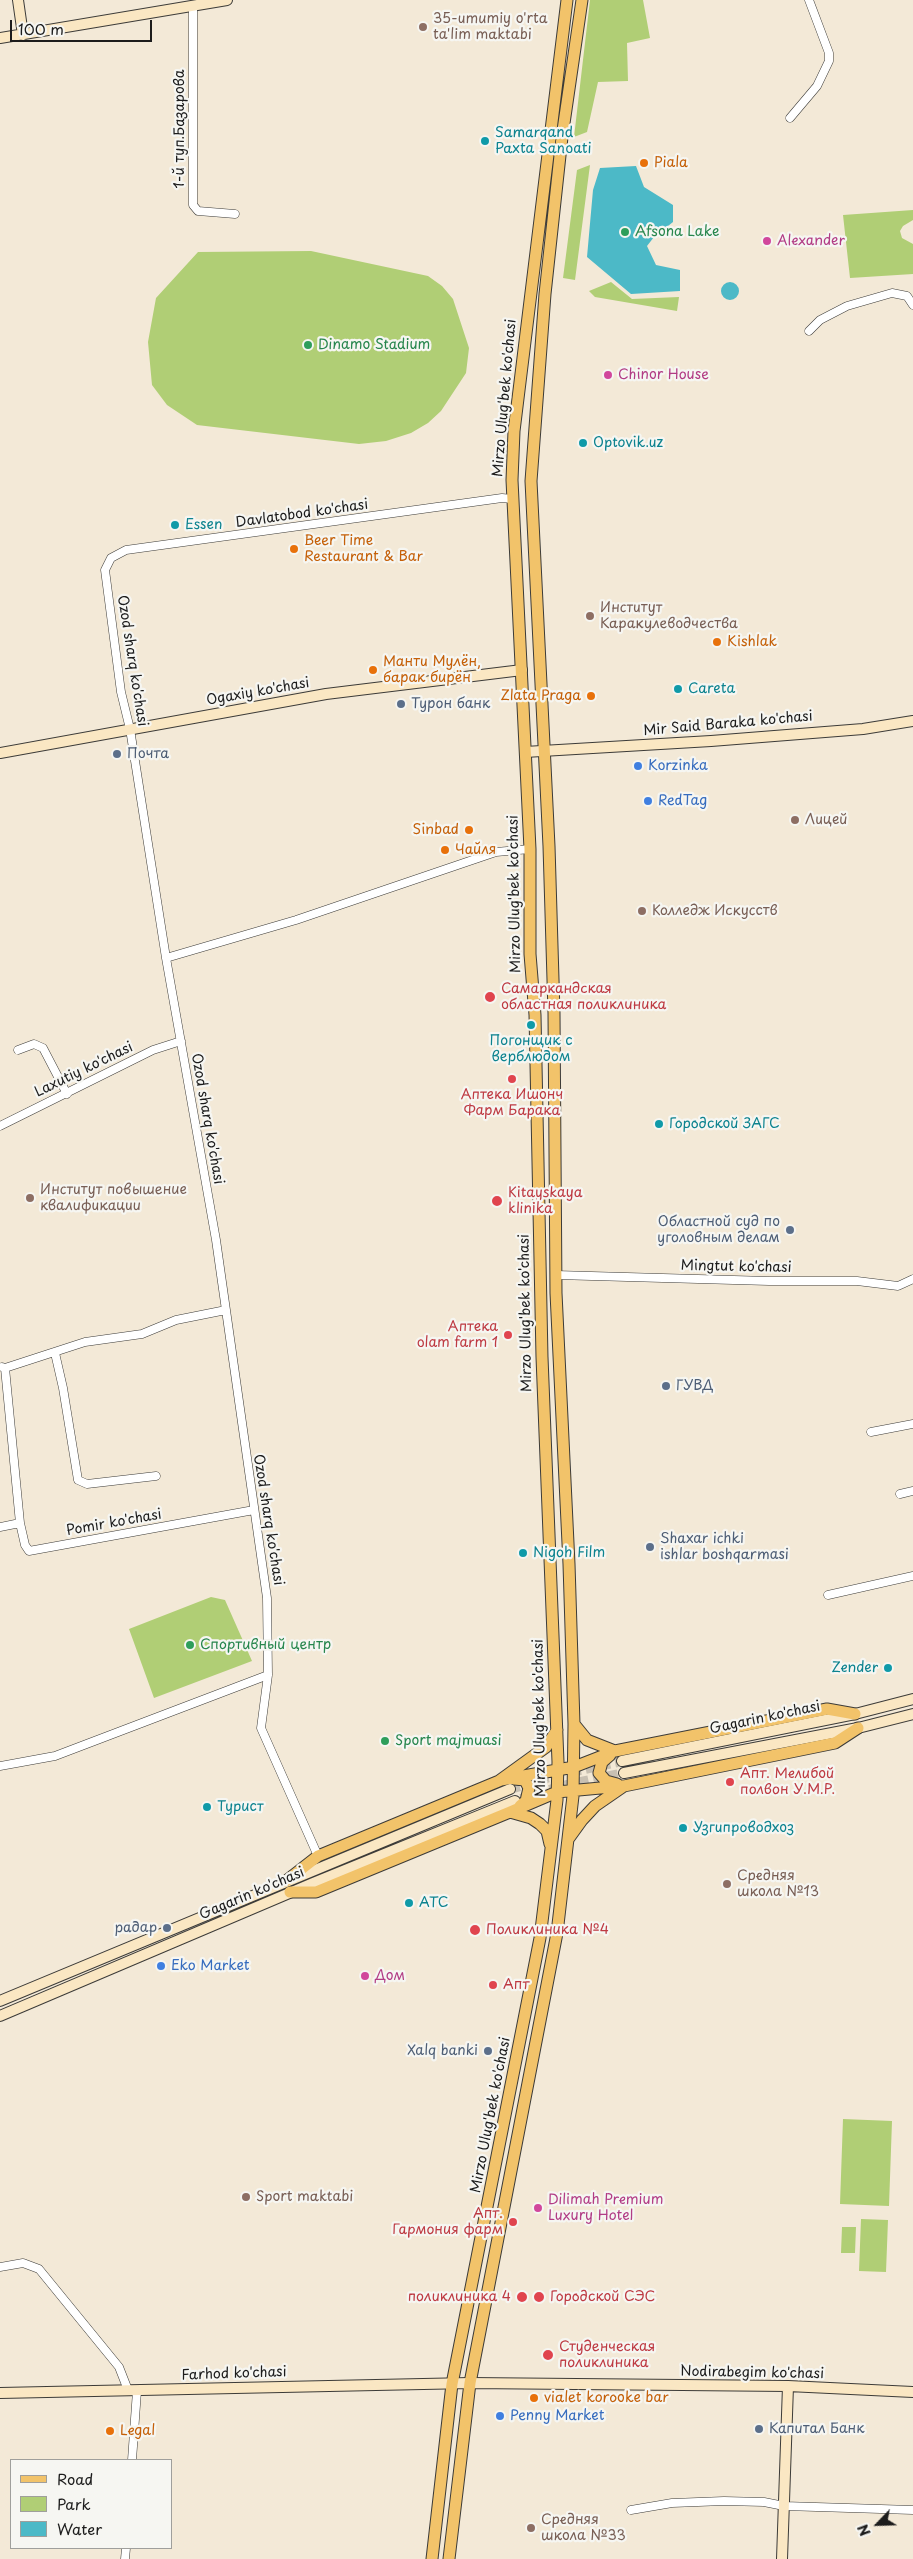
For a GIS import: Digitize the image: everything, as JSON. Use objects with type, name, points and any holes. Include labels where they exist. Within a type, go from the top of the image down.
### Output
[{"type":"main road","name":"Mirzo Ulug'bek ko'chasi","points":[[432,2559],[452,2384],[540,1938],[552,1849],[557,1792],[557,1730],[542,1366],[535,1015],[530,954],[530,849],[512,499],[515,422],[567,0]]},
{"type":"main road","points":[[449,2559],[470,2384],[557,1933],[573,1789],[574,1724],[570,1564],[556,1275],[552,947],[545,750],[531,481],[545,294],[562,137],[582,0]]},
{"type":"main road","points":[[286,1881],[318,1856],[499,1780],[574,1767],[615,1751],[827,1708],[854,1714]]},
{"type":"main road","points":[[574,1724],[587,1740],[615,1751]]},
{"type":"main road","points":[[290,1892],[316,1892],[557,1792],[573,1789],[624,1786],[835,1743],[858,1728]]},
{"type":"main road","points":[[499,1780],[546,1747],[557,1730]]},
{"type":"main road","points":[[615,1751],[602,1762],[599,1773],[606,1781],[624,1786]]},
{"type":"main road","points":[[499,1780],[525,1780],[530,1788],[526,1801],[510,1812]]},
{"type":"main road","points":[[568,1840],[595,1806],[624,1786]]},
{"type":"main road","points":[[510,1812],[531,1818],[540,1824],[547,1831],[552,1849]]},
{"type":"street","points":[[18,0],[23,35]]},
{"type":"street","points":[[0,38],[227,0]]},
{"type":"street","points":[[790,118],[817,86],[829,61],[829,53],[809,0]]},
{"type":"street","name":"1-й туп.Базарова","points":[[193,7],[193,205],[198,211],[235,214]]},
{"type":"street","points":[[809,331],[820,320],[847,306],[892,293],[907,296],[913,304]]},
{"type":"street","name":"Davlatobod ko'chasi","points":[[105,570],[111,558],[126,550],[502,498],[512,499]]},
{"type":"street","name":"Ozod sharq ko'chasi","points":[[105,570],[118,673],[130,729],[166,958],[226,1310],[267,1598],[268,1675],[261,1728],[318,1856]]},
{"type":"street","name":"Ogaxiy ko'chasi","points":[[0,753],[326,694],[522,670]]},
{"type":"street","name":"Mir Said Baraka ko'chasi","points":[[525,752],[711,741],[863,729],[913,721]]},
{"type":"street","points":[[166,958],[296,920],[496,852],[530,849]]},
{"type":"street","name":"Laxutiy ko'chasi","points":[[0,1126],[153,1050],[181,1041]]},
{"type":"street","points":[[18,1050],[34,1044],[43,1048],[67,1094]]},
{"type":"street","name":"Mingtut ko'chasi","points":[[556,1275],[769,1281],[857,1281],[898,1286],[913,1279]]},
{"type":"street","points":[[0,1527],[20,1523],[2,1367],[55,1353],[86,1342],[142,1334],[176,1320],[226,1310]]},
{"type":"street","points":[[55,1353],[63,1388],[78,1480],[87,1484],[156,1476]]},
{"type":"street","points":[[872,1432],[913,1424]]},
{"type":"street","points":[[900,1494],[913,1491]]},
{"type":"street","name":"Pomir ko'chasi","points":[[20,1523],[25,1546],[32,1552],[82,1540],[254,1510]]},
{"type":"street","points":[[828,1595],[913,1576]]},
{"type":"street","points":[[0,1766],[55,1756],[268,1675]]},
{"type":"street","name":"Gagarin ko'chasi","points":[[622,1762],[854,1714],[913,1699]]},
{"type":"street","name":"Gagarin ko'chasi","points":[[624,1773],[858,1728],[913,1714]]},
{"type":"street","name":"Gagarin ko'chasi","points":[[0,2001],[510,1789]]},
{"type":"street","name":"Gagarin ko'chasi","points":[[0,2016],[290,1892],[515,1801]]},
{"type":"street","points":[[0,2268],[23,2263],[39,2269],[119,2367],[133,2391],[132,2459]]},
{"type":"street","name":"Farhod ko'chasi","points":[[0,2393],[470,2384]]},
{"type":"street","name":"Nodirabegim ko'chasi","points":[[470,2384],[788,2386],[913,2392]]},
{"type":"street","points":[[782,2559],[788,2386]]},
{"type":"street","points":[[631,2510],[672,2503],[724,2501],[764,2502],[784,2506],[913,2510]]},
{"type":"green space","points":[[590,0],[643,0],[650,38],[627,43],[628,81],[598,82],[587,132],[574,137]]},
{"type":"green space","points":[[590,165],[575,280],[563,278],[577,170]]},
{"type":"green space","points":[[913,210],[913,220],[903,226],[900,231],[902,238],[913,244],[913,274],[850,278],[843,215]]},
{"type":"green space","name":"Dinamo Stadium","points":[[311,251],[428,276],[442,286],[453,299],[469,348],[466,373],[441,411],[428,423],[411,433],[386,441],[359,444],[197,425],[167,405],[152,385],[148,342],[156,298],[198,252]]},
{"type":"green space","points":[[611,282],[632,299],[679,297],[677,311],[595,297],[589,291]]},
{"type":"green space","name":"Спортивный центр","points":[[211,1597],[225,1600],[252,1661],[154,1698],[129,1629]]},
{"type":"green space","points":[[843,2119],[892,2121],[889,2206],[840,2204]]},
{"type":"green space","points":[[861,2219],[888,2220],[886,2272],[859,2271]]},
{"type":"green space","points":[[842,2227],[856,2227],[855,2253],[841,2253]]},
{"type":"water","name":"Afsona Lake","points":[[636,166],[644,187],[673,205],[673,222],[654,237],[647,246],[656,265],[680,270],[680,291],[631,294],[587,257],[593,190],[600,168]]},
{"type":"water","points":[[726,282],[734,282],[739,287],[737,298],[726,300],[721,295],[721,287]]},
{"type":"tunnel","points":[[571,1772],[622,1761]]},
{"type":"tunnel","points":[[521,1799],[562,1786],[624,1773]]},
{"type":"tunnel","points":[[510,1789],[557,1775]]},
{"type":"place","name":"35-umumiy o'rta ta'lim maktabi","points":[[423,27]]},
{"type":"place","name":"Samarqand Paxta Sanoati","points":[[485,141]]},
{"type":"place","name":"Piala","points":[[644,163]]},
{"type":"place","name":"Afsona Lake","points":[[625,232]]},
{"type":"place","name":"Alexander","points":[[767,241]]},
{"type":"place","name":"Dinamo Stadium","points":[[308,345]]},
{"type":"place","name":"Chinor House","points":[[608,375]]},
{"type":"place","name":"Optovik.uz","points":[[583,443]]},
{"type":"place","name":"Essen","points":[[175,525]]},
{"type":"place","name":"Beer Time Restaurant & Bar","points":[[294,549]]},
{"type":"place","name":"Институт Каракулеводчества","points":[[590,616]]},
{"type":"place","name":"Kishlak","points":[[717,642]]},
{"type":"place","name":"Манти Мулён, барак бирён","points":[[373,670]]},
{"type":"place","name":"Careta","points":[[678,689]]},
{"type":"place","name":"Zlata Praga","points":[[591,696]]},
{"type":"place","name":"Турон банк","points":[[401,704]]},
{"type":"place","name":"Почта","points":[[117,754]]},
{"type":"place","name":"Korzinka","points":[[638,766]]},
{"type":"place","name":"RedTag","points":[[648,801]]},
{"type":"place","name":"Лицей","points":[[795,820]]},
{"type":"place","name":"Sinbad","points":[[469,830]]},
{"type":"place","name":"Чайля","points":[[445,850]]},
{"type":"place","name":"Колледж Искусств","points":[[642,911]]},
{"type":"place","name":"Самаркандская областная поликлиника","points":[[490,997]]},
{"type":"place","name":"Погонщик с верблюдом","points":[[531,1025]]},
{"type":"place","name":"Аптека Ишонч Фарм Барака","points":[[512,1079]]},
{"type":"place","name":"Городской ЗАГС","points":[[659,1124]]},
{"type":"place","name":"Институт повышение квалификации","points":[[30,1198]]},
{"type":"place","name":"Kitayskaya klinika","points":[[497,1201]]},
{"type":"place","name":"Областной суд по уголовным делам","points":[[790,1230]]},
{"type":"place","name":"Аптека olam farm 1","points":[[508,1335]]},
{"type":"place","name":"ГУВД","points":[[666,1386]]},
{"type":"place","name":"Shaxar ichki ishlar boshqarmasi","points":[[650,1547]]},
{"type":"place","name":"Nigoh Film","points":[[523,1553]]},
{"type":"place","name":"Спортивный центр","points":[[190,1645]]},
{"type":"place","name":"Zender","points":[[888,1668]]},
{"type":"place","name":"Sport majmuasi","points":[[385,1741]]},
{"type":"place","name":"Апт. Мелибой полвон У.М.Р.","points":[[730,1782]]},
{"type":"place","name":"Турист","points":[[207,1807]]},
{"type":"place","name":"Узгипроводхоз","points":[[683,1828]]},
{"type":"place","name":"Средняя школа №13","points":[[727,1884]]},
{"type":"place","name":"ATC","points":[[409,1903]]},
{"type":"place","name":"радар","points":[[167,1928]]},
{"type":"place","name":"Поликлиника №4","points":[[475,1930]]},
{"type":"place","name":"Eko Market","points":[[161,1966]]},
{"type":"place","name":"Дом","points":[[365,1976]]},
{"type":"place","name":"Апт","points":[[493,1985]]},
{"type":"place","name":"Xalq banki","points":[[488,2051]]},
{"type":"place","name":"Sport maktabi","points":[[246,2197]]},
{"type":"place","name":"Dilimah Premium Luxury Hotel","points":[[538,2208]]},
{"type":"place","name":"Апт. Гармония фарм","points":[[513,2222]]},
{"type":"place","name":"поликлиника 4","points":[[522,2297]]},
{"type":"place","name":"Городской СЭС","points":[[539,2297]]},
{"type":"place","name":"Студенческая поликлиника","points":[[548,2355]]},
{"type":"place","name":"vialet korooke bar","points":[[534,2398]]},
{"type":"place","name":"Penny Market","points":[[500,2416]]},
{"type":"place","name":"Капитал Банк","points":[[759,2429]]},
{"type":"place","name":"Legal","points":[[110,2431]]},
{"type":"place","name":"Средняя школа №33","points":[[531,2528]]}]
